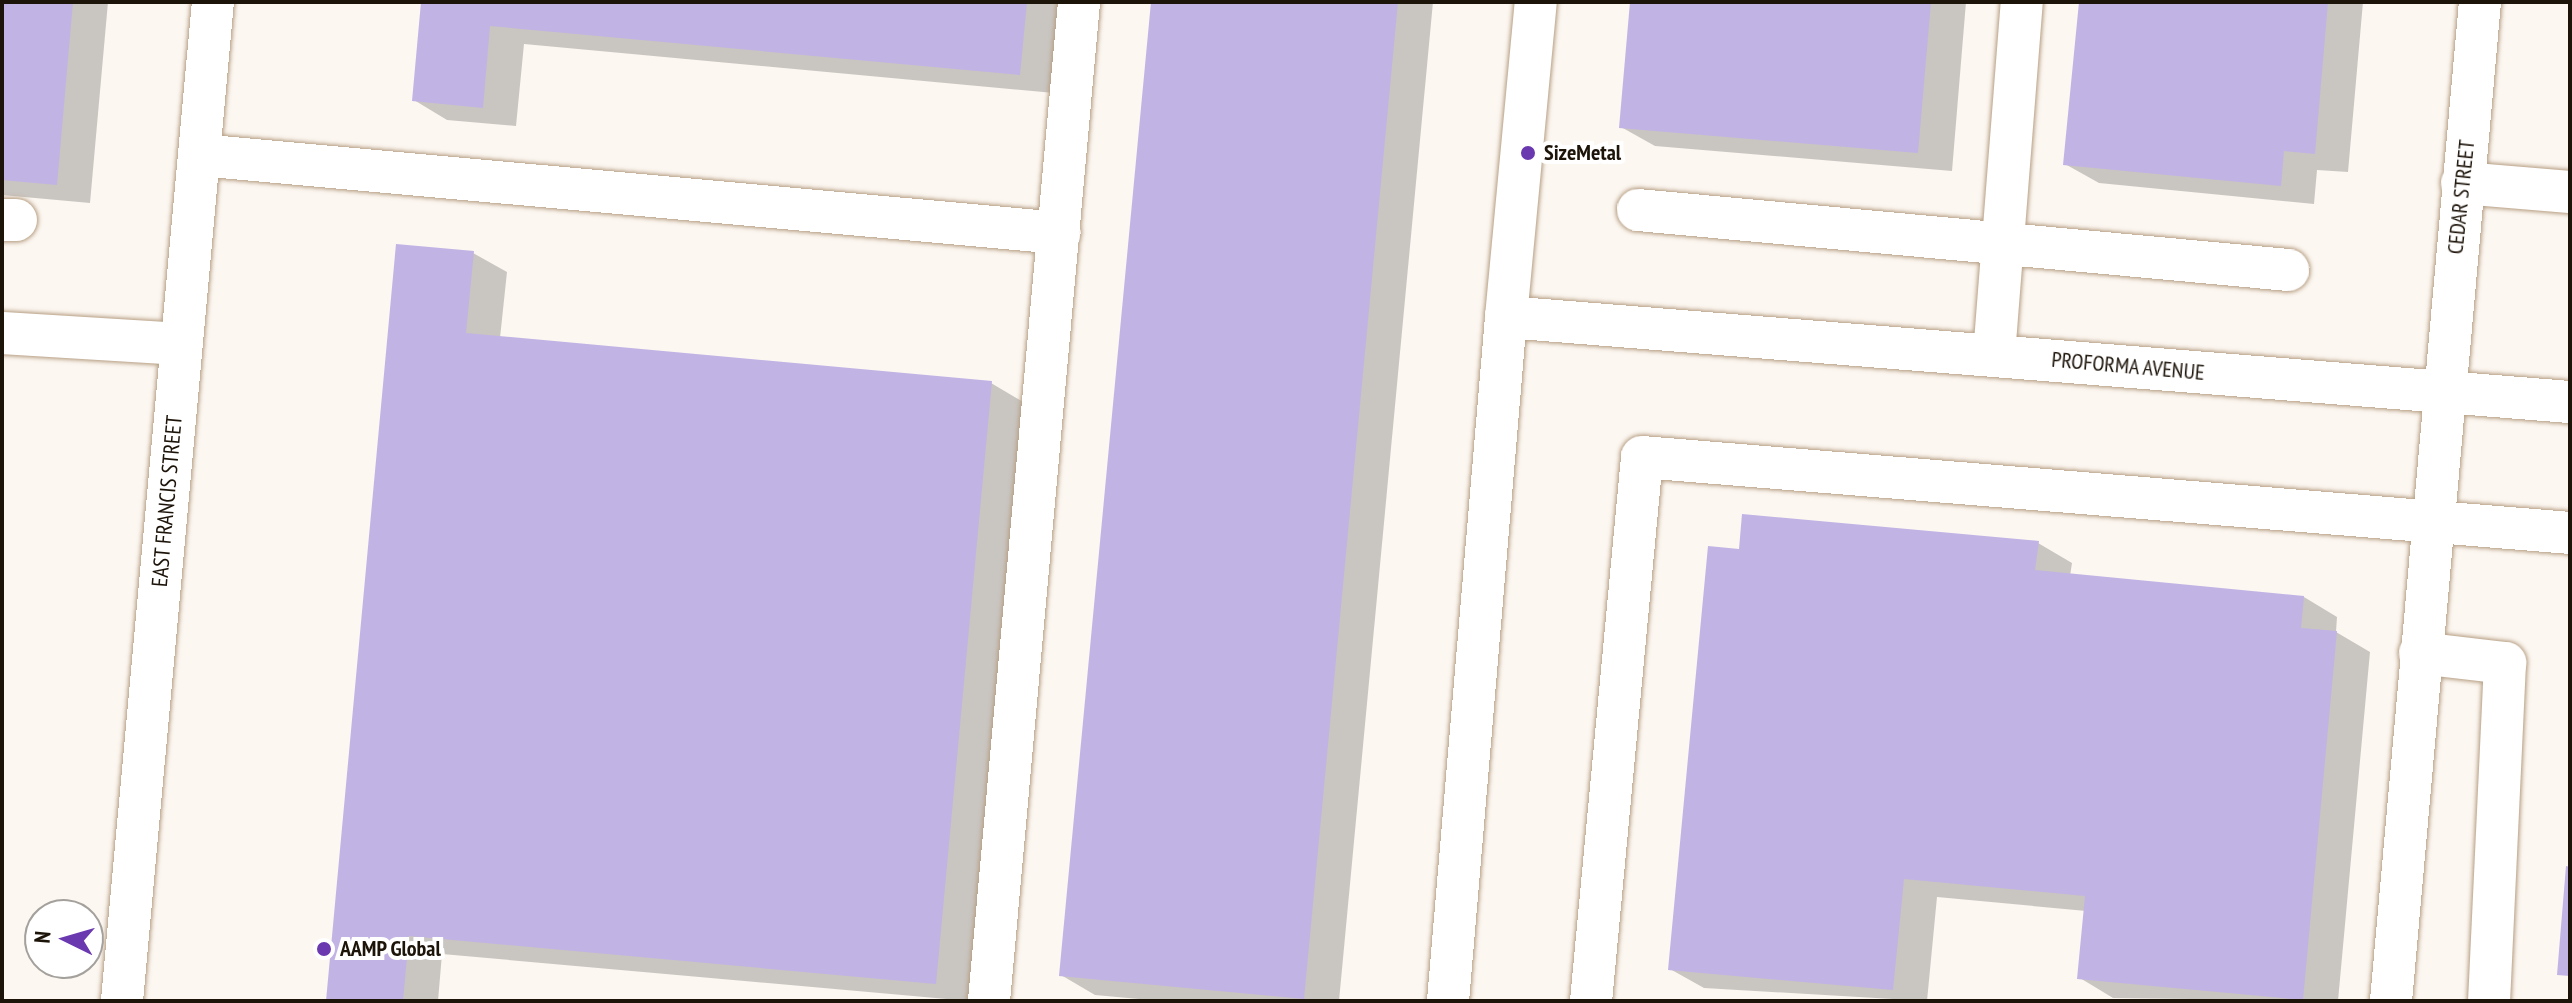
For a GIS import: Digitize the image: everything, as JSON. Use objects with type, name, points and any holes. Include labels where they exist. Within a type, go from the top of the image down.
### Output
[{"type":"street","name":"EAST FRANCIS STREET","points":[[122,1001],[213,2]]},
{"type":"street","points":[[989,1001],[1079,2]]},
{"type":"street","points":[[1448,1001],[1536,2]]},
{"type":"street","points":[[1994,355],[2022,2]]},
{"type":"street","name":"CEDAR STREET","points":[[2391,1001],[2442,391],[2480,2]]},
{"type":"street","points":[[199,155],[1059,233]]},
{"type":"street","points":[[2462,183],[2570,192]]},
{"type":"street","points":[[1638,210],[2288,270]]},
{"type":"street","name":"PROFORMA AVENUE","points":[[1506,317],[2570,402]]},
{"type":"street","points":[[2,333],[181,344]]},
{"type":"street","points":[[1591,1001],[1642,457],[2570,533]]},
{"type":"street","points":[[2420,653],[2505,663],[2489,1001]]},
{"type":"building","points":[[2,2],[73,2],[57,185],[2,180]]},
{"type":"building","points":[[421,2],[1027,2],[1020,75],[490,26],[483,108],[412,101]]},
{"type":"building","points":[[1151,2],[1398,2],[1304,999],[1059,976]]},
{"type":"building","points":[[1630,2],[1931,2],[1918,153],[1619,128]]},
{"type":"building","points":[[2079,2],[2328,2],[2315,154],[2284,151],[2281,186],[2063,165]]},
{"type":"building","points":[[396,244],[474,251],[466,333],[992,381],[936,984],[409,936],[403,1001],[326,1001]]},
{"type":"building","points":[[1742,514],[2039,541],[2035,570],[2304,596],[2301,628],[2337,631],[2303,1000],[2077,979],[2085,896],[1904,879],[1893,990],[1668,970],[1708,546],[1739,549]]},
{"type":"building","points":[[2566,866],[2570,867],[2570,976],[2557,975]]},
{"type":"place","name":"SizeMetal","points":[[1528,153]]},
{"type":"place","name":"AAMP Global","points":[[324,949]]}]
